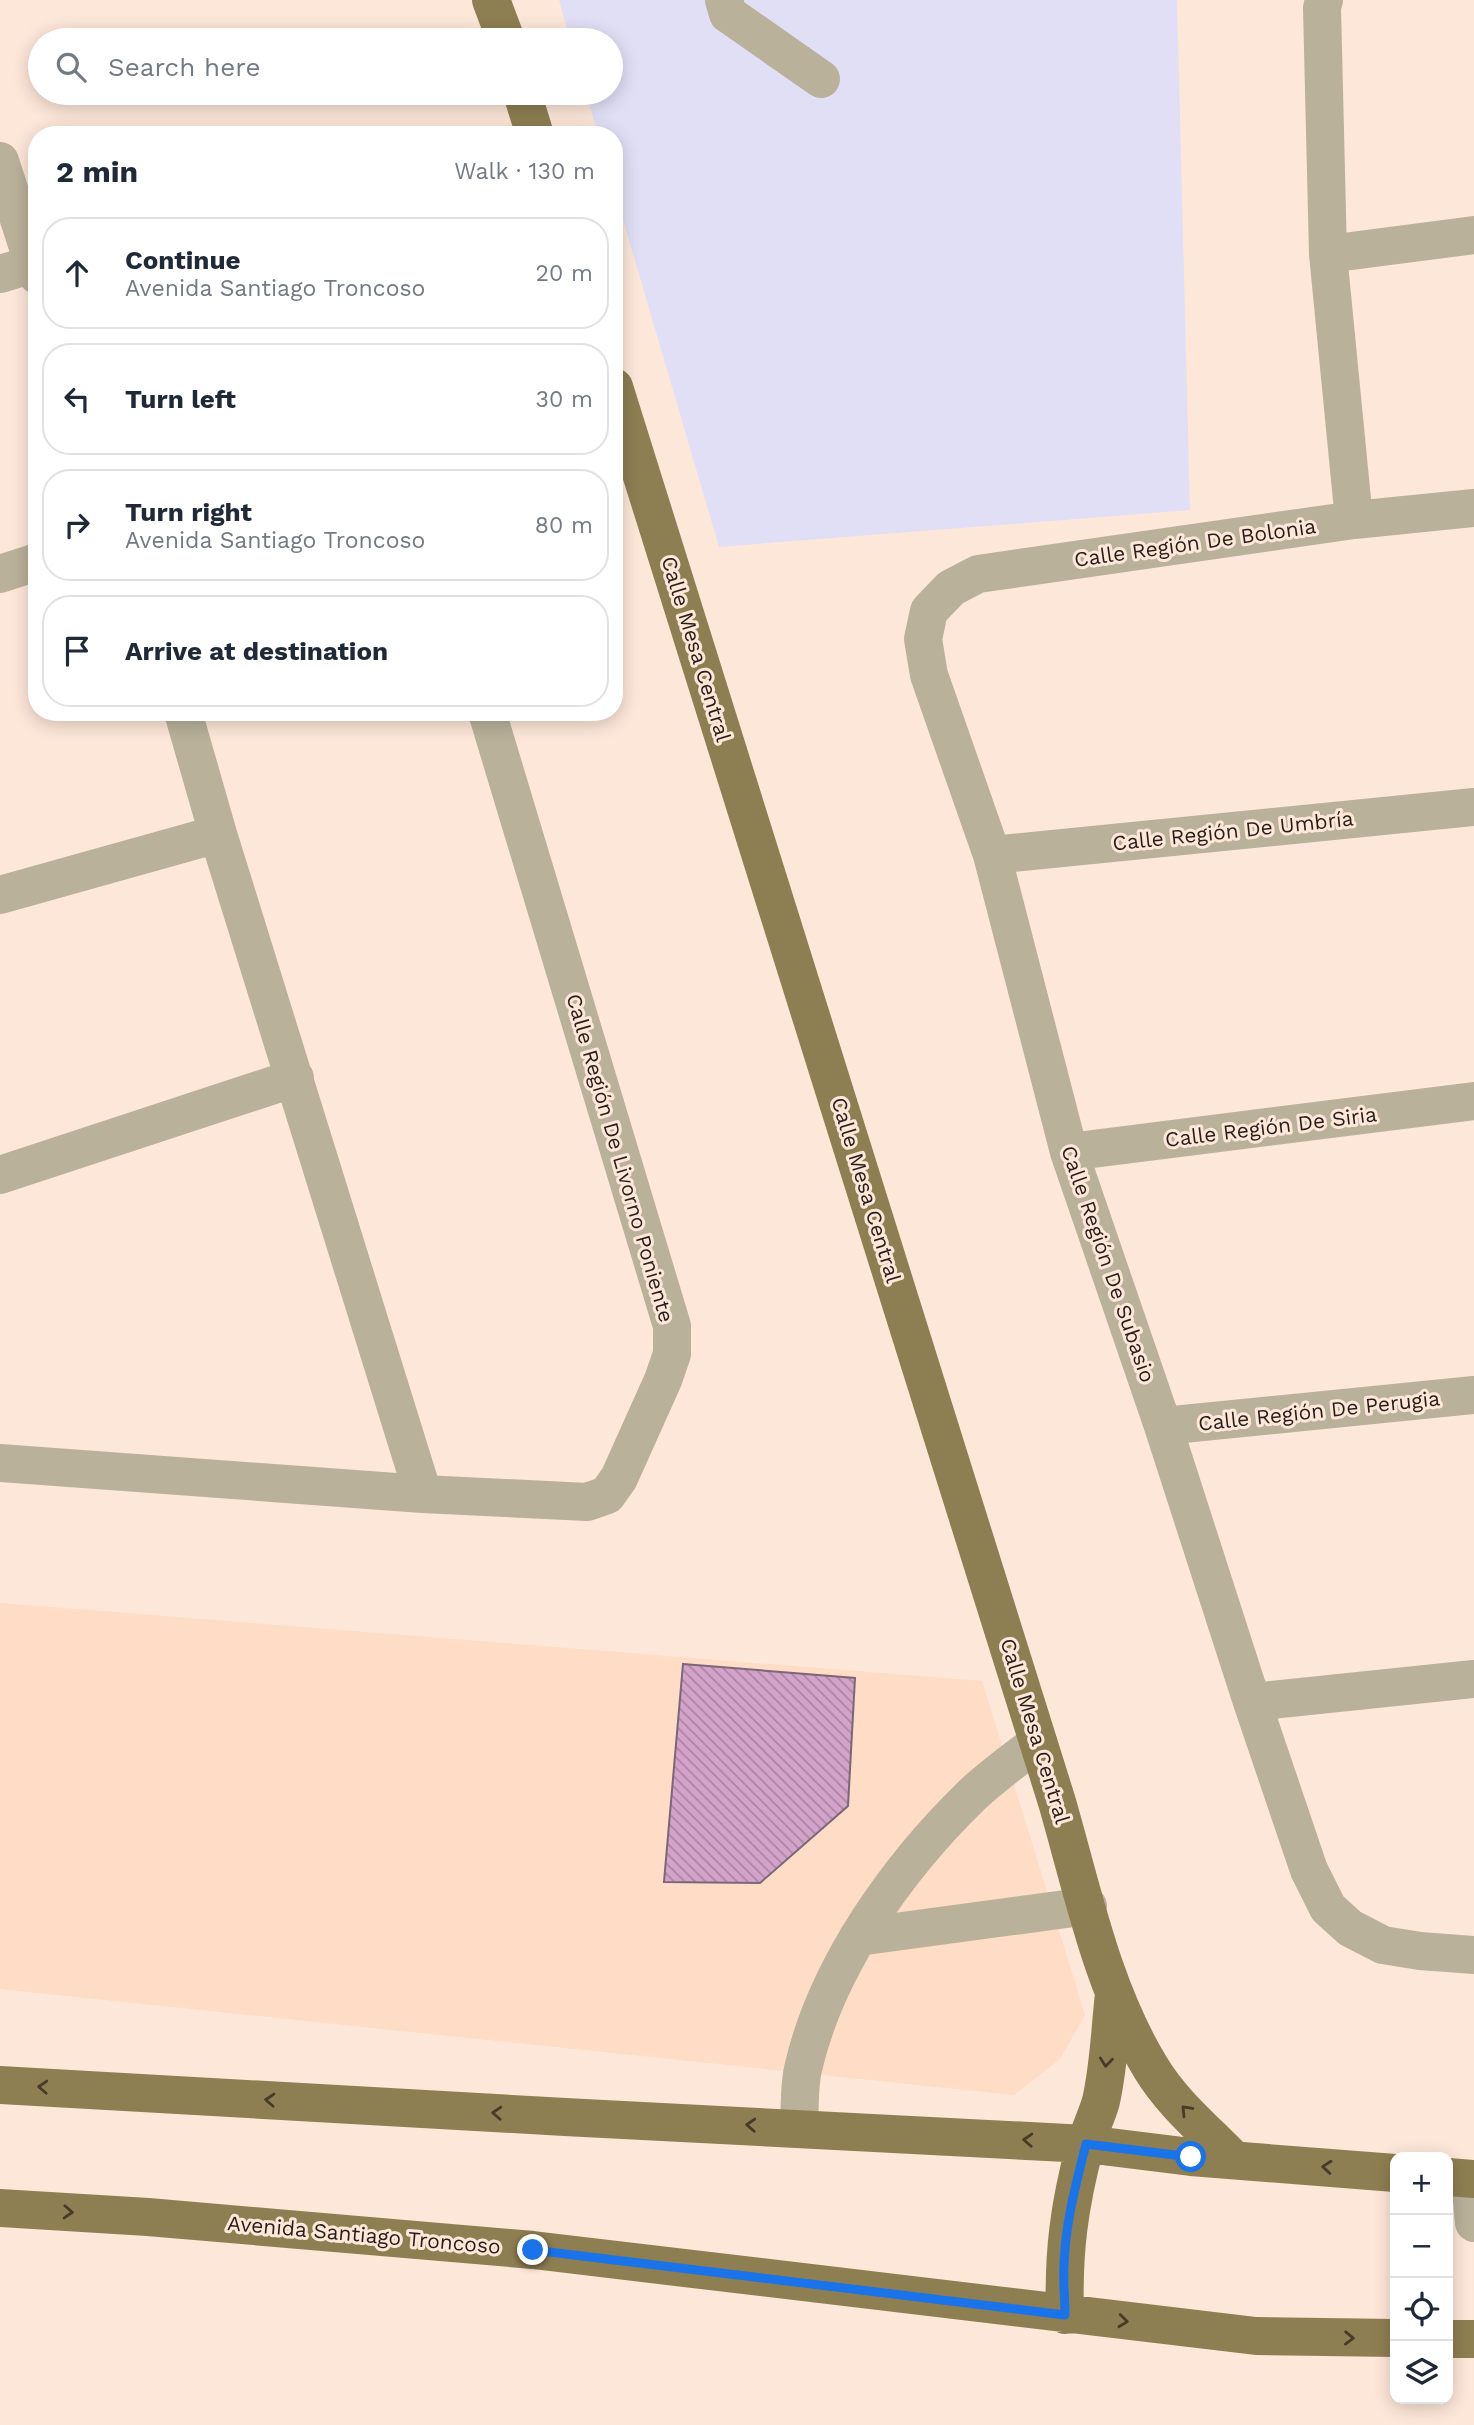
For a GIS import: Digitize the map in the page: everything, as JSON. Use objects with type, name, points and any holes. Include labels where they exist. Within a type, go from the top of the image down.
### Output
[{"type":"main road","points":[[491,0],[502,28]]},
{"type":"main road","points":[[526,105],[532,126]]},
{"type":"main road","name":"Calle Mesa Central","points":[[623,416],[1038,1742],[1114,1994]]},
{"type":"main road","points":[[1065,2315],[1066,2236],[1086,2144],[1101,2102],[1114,1994]]},
{"type":"main road","points":[[1114,1994],[1152,2069],[1180,2105],[1233,2159]]},
{"type":"main road","points":[[0,2085],[1086,2144],[1191,2157],[1390,2173]]},
{"type":"main road","name":"Avenida Santiago Troncoso","points":[[0,2208],[148,2217],[533,2250],[1256,2336],[1390,2338]]},
{"type":"main road","points":[[1453,2339],[1474,2339]]},
{"type":"street","points":[[724,0],[728,15],[821,79]]},
{"type":"street","points":[[1324,0],[1322,8],[1328,254],[1354,520]]},
{"type":"street","points":[[0,162],[23,271]]},
{"type":"street","points":[[1328,254],[1474,235]]},
{"type":"street","name":"Calle Región De Bolonia","points":[[929,611],[951,587],[978,574],[1354,520],[1474,508]]},
{"type":"street","points":[[0,574],[28,565]]},
{"type":"street","name":"Calle Región De Subasio","points":[[929,611],[923,639],[929,675],[992,855],[1069,1152],[1310,1871],[1328,1908],[1350,1928],[1383,1945],[1474,1955]]},
{"type":"street","points":[[186,721],[218,834],[423,1494]]},
{"type":"street","name":"Calle Región De Livorno Poniente","points":[[0,1463],[423,1494],[587,1502],[607,1494],[619,1478],[663,1380],[672,1354],[672,1326],[490,721]]},
{"type":"street","name":"Calle Región De Umbría","points":[[992,855],[1474,807]]},
{"type":"street","points":[[0,895],[218,834]]},
{"type":"street","points":[[0,1175],[295,1078]]},
{"type":"street","name":"Calle Región De Siria","points":[[1069,1152],[1474,1101]]},
{"type":"street","name":"Calle Región De Perugia","points":[[1163,1426],[1474,1395]]},
{"type":"street","points":[[1252,1702],[1474,1679]]},
{"type":"street","points":[[799,2127],[803,2070],[823,2006],[858,1937],[927,1842],[973,1794],[1038,1742]]},
{"type":"street","points":[[858,1937],[1087,1906]]},
{"type":"street","points":[[1464,2178],[1474,2223]]},
{"type":"shaded area","points":[[559,0],[1177,0],[1190,510],[719,547],[623,220],[623,126],[595,126],[589,105],[623,105],[623,28],[567,28]]},
{"type":"shaded area","points":[[0,1603],[982,1681],[1085,2015],[1060,2059],[1014,2095],[0,1989]]},
{"type":"building","points":[[683,1664],[855,1678],[848,1806],[760,1883],[664,1882]]},
{"type":"route","points":[[533,2250],[1065,2315],[1066,2236],[1086,2144],[1191,2157]]}]
